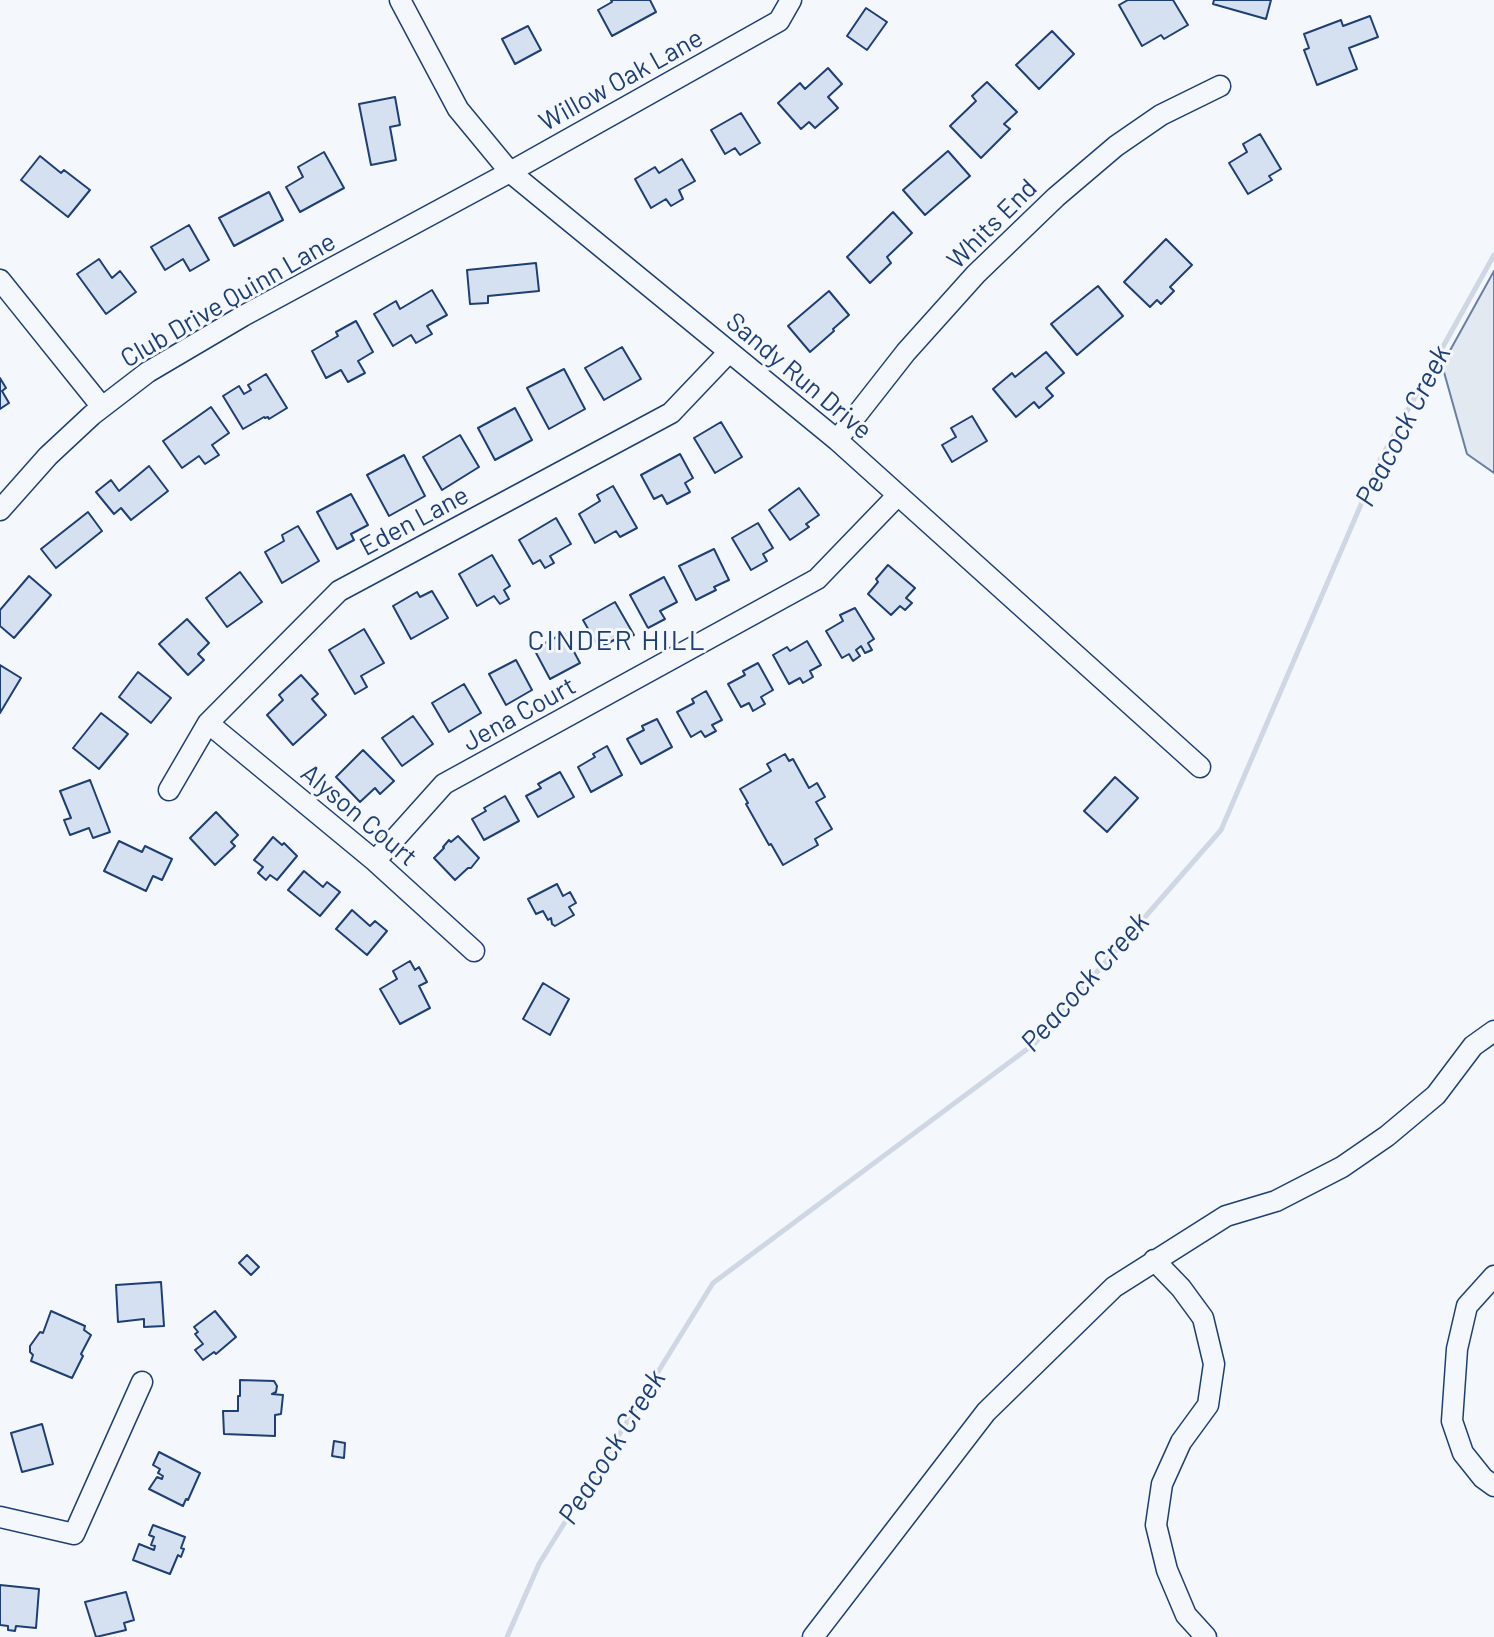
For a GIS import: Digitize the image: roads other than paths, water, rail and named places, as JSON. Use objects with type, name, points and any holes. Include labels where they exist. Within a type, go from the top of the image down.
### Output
[{"type":"street","name":"Sandy Run Drive","points":[[400,0],[458,109],[510,172],[837,440],[1200,767]]},
{"type":"street","name":"Willow Oak Lane","points":[[510,172],[779,21],[791,0]]},
{"type":"street","name":"Whits End","points":[[837,440],[906,352],[976,274],[1056,197],[1116,146],[1161,115],[1220,86]]},
{"type":"street","name":"Club Drive Quinn Lane","points":[[0,510],[48,456],[102,407],[148,372],[243,316],[510,172]]},
{"type":"street","points":[[0,280],[102,407]]},
{"type":"street","name":"Eden Lane","points":[[169,790],[208,723],[339,591],[671,413],[729,352]]},
{"type":"street","name":"Jena Court","points":[[375,861],[444,784],[817,579],[898,495]]},
{"type":"street","name":"Alyson Court","points":[[208,723],[375,861],[474,951]]},
{"type":"street","points":[[813,1637],[986,1412],[1114,1287],[1226,1216],[1276,1201],[1342,1167],[1387,1136],[1436,1095],[1473,1046],[1494,1031]]},
{"type":"street","points":[[1154,1260],[1181,1288],[1203,1318],[1214,1364],[1208,1405],[1181,1442],[1162,1484],[1156,1525],[1167,1570],[1186,1615],[1206,1637]]},
{"type":"street","points":[[1494,1276],[1467,1306],[1457,1349],[1452,1421],[1463,1453],[1483,1478],[1494,1486]]},
{"type":"street","points":[[0,1517],[74,1534],[142,1382]]},
{"type":"waterway","name":"Peacock Creek","points":[[507,1637],[539,1564],[713,1283],[1034,1044],[1221,830],[1381,458],[1494,255]]},
{"type":"district","name":"CINDER HILL","points":[[617,641]]}]
